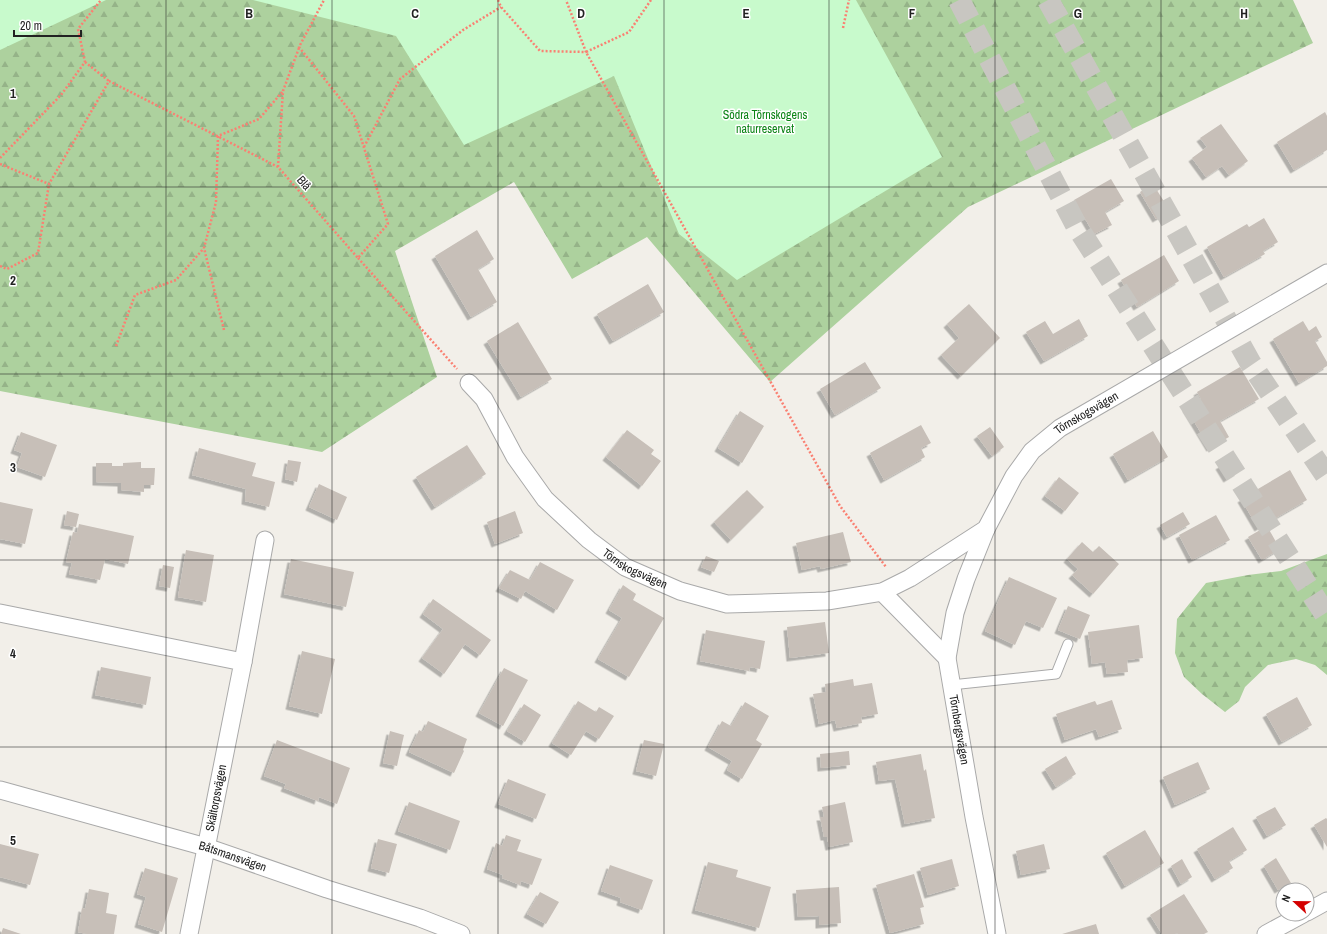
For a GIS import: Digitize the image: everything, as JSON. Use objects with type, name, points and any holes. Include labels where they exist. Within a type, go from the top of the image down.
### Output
[{"type":"street","name":"Törnskogsvägen","points":[[470,383],[484,399],[515,457],[545,499],[589,540],[625,567],[680,590],[727,604],[827,601],[882,592],[910,578],[986,529],[1014,476],[1032,452],[1060,428],[1327,273]]},
{"type":"street","name":"Törnbergsvägen","points":[[986,529],[966,579],[955,613],[947,658],[974,817],[997,934]]},
{"type":"street","name":"Skältorpsvägen","points":[[189,934],[243,662],[265,540]]},
{"type":"street","points":[[882,592],[947,658]]},
{"type":"street","points":[[0,613],[243,662]]},
{"type":"street","name":"Båtsmansvägen","points":[[0,790],[206,847],[327,889],[420,918],[461,934]]},
{"type":"street","points":[[1315,908],[1327,901]]},
{"type":"street","points":[[1266,934],[1288,922]]},
{"type":"lane","points":[[951,685],[1056,674],[1068,644]]},
{"type":"path","points":[[0,158],[61,95],[85,62],[78,29],[101,0]]},
{"type":"path","points":[[278,167],[283,91],[300,47],[324,0]]},
{"type":"path","points":[[498,0],[501,7],[540,51],[586,52],[629,32],[651,0]]},
{"type":"path","points":[[566,0],[586,52],[840,506],[899,584]]},
{"type":"path","points":[[843,28],[849,0]]},
{"type":"path","points":[[364,147],[400,79],[463,30],[501,7]]},
{"type":"path","points":[[300,47],[354,116],[388,224],[358,258]]},
{"type":"path","name":"Blå","points":[[85,62],[109,81],[278,167],[470,383]]},
{"type":"path","points":[[0,266],[8,269],[38,253],[49,184],[109,81]]},
{"type":"path","points":[[116,346],[135,295],[176,280],[204,248],[216,202],[218,136],[259,119],[283,91]]},
{"type":"path","points":[[0,164],[49,184]]},
{"type":"path","points":[[204,248],[224,330]]},
{"type":"green space","points":[[0,0],[1293,0],[1313,43],[968,207],[770,382],[647,237],[572,279],[514,182],[395,251],[437,377],[322,452],[0,391]]},
{"type":"green space","points":[[0,0],[106,0],[0,50]]},
{"type":"green space","name":"Södra Törnskogens naturreservat","points":[[253,0],[856,0],[942,157],[737,280],[679,234],[614,76],[464,145],[396,36]]},
{"type":"green space","points":[[1327,554],[1327,675],[1315,665],[1296,659],[1268,665],[1245,687],[1239,701],[1225,712],[1202,694],[1184,677],[1175,653],[1177,619],[1206,583],[1248,575],[1281,571]]},
{"type":"building","points":[[1325,112],[1327,116],[1327,150],[1294,170],[1277,142]]},
{"type":"building","points":[[1221,124],[1248,161],[1229,175],[1222,166],[1206,177],[1192,158],[1207,147],[1200,138]]},
{"type":"building","points":[[1111,179],[1124,201],[1105,212],[1112,225],[1094,234],[1074,200]]},
{"type":"building","points":[[1153,184],[1170,211],[1156,219],[1140,192]]},
{"type":"building","points":[[1264,218],[1278,242],[1263,251],[1265,254],[1224,277],[1207,247],[1247,224],[1249,227]]},
{"type":"building","points":[[477,230],[494,259],[478,269],[497,302],[471,317],[435,256]]},
{"type":"building","points":[[1164,255],[1179,281],[1137,307],[1121,280]]},
{"type":"building","points":[[648,284],[664,312],[613,341],[597,314]]},
{"type":"building","points":[[969,304],[1000,338],[961,376],[941,355],[959,338],[947,324]]},
{"type":"building","points":[[1079,319],[1088,336],[1044,361],[1026,332],[1045,321],[1053,334]]},
{"type":"building","points":[[1303,321],[1309,331],[1316,326],[1322,337],[1315,341],[1327,362],[1327,366],[1299,383],[1273,339]]},
{"type":"building","points":[[518,322],[552,379],[521,397],[487,341]]},
{"type":"building","points":[[865,362],[881,388],[835,415],[820,389]]},
{"type":"building","points":[[1240,367],[1259,399],[1220,421],[1229,437],[1210,448],[1186,408],[1201,399],[1197,392]]},
{"type":"building","points":[[740,411],[764,426],[742,463],[718,448]]},
{"type":"building","points":[[921,425],[931,443],[921,448],[925,457],[884,480],[870,453]]},
{"type":"building","points":[[990,427],[1004,447],[992,456],[977,436]]},
{"type":"building","points":[[627,430],[654,450],[651,454],[661,461],[642,486],[606,457]]},
{"type":"building","points":[[1153,431],[1168,457],[1128,480],[1113,454]]},
{"type":"building","points":[[21,432],[57,445],[45,477],[17,467],[22,453],[14,450]]},
{"type":"building","points":[[467,445],[486,474],[435,507],[416,477]]},
{"type":"building","points":[[199,448],[256,463],[252,476],[275,482],[269,507],[245,501],[246,489],[192,475]]},
{"type":"building","points":[[1231,459],[1238,472],[1227,479],[1219,466]]},
{"type":"building","points":[[288,460],[301,462],[297,482],[285,479]]},
{"type":"building","points":[[141,462],[141,468],[155,468],[154,485],[144,485],[144,492],[121,490],[121,483],[96,482],[96,463],[112,463],[112,466],[123,466],[123,463]]},
{"type":"building","points":[[1290,470],[1307,500],[1258,528],[1241,499]]},
{"type":"building","points":[[1059,477],[1079,493],[1065,511],[1045,496]]},
{"type":"building","points":[[319,484],[347,497],[337,520],[309,507]]},
{"type":"building","points":[[747,490],[764,507],[731,540],[714,522]]},
{"type":"building","points":[[0,502],[33,509],[25,544],[0,539]]},
{"type":"building","points":[[67,511],[79,514],[76,527],[64,525]]},
{"type":"building","points":[[515,511],[523,533],[495,544],[487,522]]},
{"type":"building","points":[[1183,512],[1190,524],[1167,537],[1160,525]]},
{"type":"building","points":[[1216,515],[1230,540],[1192,560],[1179,535]]},
{"type":"building","points":[[79,524],[134,536],[128,564],[105,559],[100,580],[69,574],[72,563],[66,562],[73,532],[77,533]]},
{"type":"building","points":[[1267,526],[1280,549],[1262,560],[1248,537]]},
{"type":"building","points":[[843,532],[851,562],[821,569],[820,566],[802,570],[796,543]]},
{"type":"building","points":[[1082,542],[1093,552],[1099,546],[1119,564],[1093,594],[1072,575],[1078,569],[1067,559]]},
{"type":"building","points":[[186,550],[214,555],[206,602],[178,597]]},
{"type":"building","points":[[706,556],[719,561],[714,572],[701,567]]},
{"type":"building","points":[[291,559],[354,572],[346,607],[284,594]]},
{"type":"building","points":[[540,562],[574,580],[557,610],[525,591],[521,599],[499,588],[510,570],[530,580]]},
{"type":"building","points":[[163,565],[174,567],[170,588],[159,586]]},
{"type":"building","points":[[1009,577],[1057,598],[1043,628],[1026,621],[1015,645],[985,631]]},
{"type":"building","points":[[623,585],[636,594],[633,600],[664,618],[629,677],[598,659],[622,618],[609,610]]},
{"type":"building","points":[[433,599],[491,640],[480,655],[465,644],[444,674],[422,658],[443,629],[423,614]]},
{"type":"building","points":[[1068,606],[1090,615],[1080,639],[1058,630]]},
{"type":"building","points":[[825,622],[829,653],[790,658],[787,627]]},
{"type":"building","points":[[1139,625],[1143,658],[1127,660],[1128,672],[1107,674],[1105,662],[1092,664],[1088,632]]},
{"type":"building","points":[[706,630],[765,641],[760,669],[750,667],[749,671],[700,661]]},
{"type":"building","points":[[302,651],[335,659],[322,714],[289,706]]},
{"type":"building","points":[[101,667],[151,677],[146,705],[95,695]]},
{"type":"building","points":[[504,668],[528,680],[503,726],[479,713]]},
{"type":"building","points":[[853,679],[854,686],[872,683],[878,714],[861,717],[862,723],[837,728],[835,720],[819,724],[813,694],[826,692],[825,684]]},
{"type":"building","points":[[1297,697],[1312,725],[1282,742],[1266,714]]},
{"type":"building","points":[[1112,700],[1122,729],[1099,737],[1096,729],[1065,740],[1056,714],[1095,701],[1097,705]]},
{"type":"building","points":[[578,701],[596,712],[599,707],[614,716],[599,739],[586,731],[571,755],[552,743]]},
{"type":"building","points":[[745,702],[769,716],[756,740],[762,744],[742,779],[727,770],[732,761],[708,747],[722,721],[731,726]]},
{"type":"building","points":[[524,704],[541,715],[525,742],[507,731]]},
{"type":"building","points":[[428,721],[467,739],[463,750],[464,751],[454,773],[409,752],[419,730],[423,732]]},
{"type":"building","points":[[390,731],[404,735],[397,766],[383,763]]},
{"type":"building","points":[[277,740],[350,768],[337,804],[319,797],[318,801],[284,788],[286,784],[264,776]]},
{"type":"building","points":[[644,740],[664,744],[656,776],[636,771]]},
{"type":"building","points":[[849,751],[850,765],[821,768],[820,754]]},
{"type":"building","points":[[921,754],[924,771],[926,769],[935,818],[905,824],[895,779],[879,781],[876,762]]},
{"type":"building","points":[[1066,756],[1076,774],[1056,787],[1045,769]]},
{"type":"building","points":[[1198,762],[1210,789],[1175,805],[1163,777]]},
{"type":"building","points":[[508,779],[546,794],[536,819],[498,804]]},
{"type":"building","points":[[409,802],[460,821],[450,850],[398,831]]},
{"type":"building","points":[[845,802],[853,842],[829,847],[827,837],[824,837],[820,817],[824,817],[822,807]]},
{"type":"building","points":[[1275,807],[1286,825],[1267,836],[1256,817]]},
{"type":"building","points":[[1326,818],[1327,819],[1327,847],[1314,825]]},
{"type":"building","points":[[1233,827],[1247,850],[1229,861],[1233,868],[1215,879],[1197,849]]},
{"type":"building","points":[[1145,830],[1164,863],[1125,886],[1106,853]]},
{"type":"building","points":[[506,835],[521,840],[517,851],[542,859],[532,885],[521,881],[520,885],[502,878],[503,875],[487,869],[496,843],[502,846]]},
{"type":"building","points":[[378,839],[397,844],[389,873],[371,868]]},
{"type":"building","points":[[0,844],[39,854],[30,885],[0,877]]},
{"type":"building","points":[[1044,844],[1050,869],[1021,875],[1016,851]]},
{"type":"building","points":[[1276,858],[1290,882],[1275,882],[1275,885],[1264,866]]},
{"type":"building","points":[[952,859],[959,886],[928,895],[920,868]]},
{"type":"building","points":[[1182,859],[1192,877],[1181,884],[1171,866]]},
{"type":"building","points":[[708,862],[738,870],[736,877],[771,887],[759,928],[695,910]]},
{"type":"building","points":[[610,865],[653,880],[642,910],[620,902],[621,898],[601,891]]},
{"type":"building","points":[[145,868],[178,878],[162,932],[138,924],[146,897],[137,894]]},
{"type":"building","points":[[914,874],[924,907],[920,908],[924,924],[890,933],[876,885]]},
{"type":"building","points":[[839,887],[841,923],[819,925],[819,916],[798,917],[796,890]]},
{"type":"building","points":[[89,889],[109,893],[106,913],[117,915],[114,934],[87,934],[78,932],[82,908],[85,909]]},
{"type":"building","points":[[540,892],[559,902],[546,924],[527,914]]},
{"type":"building","points":[[1184,894],[1208,932],[1204,934],[1162,934],[1150,915]]},
{"type":"building","points":[[1096,924],[1099,934],[1062,934]]},
{"type":"building","points":[[3,928],[21,934],[1,934]]},
{"type":"tunnel","points":[[959,0],[1076,225],[1327,617]]},
{"type":"tunnel","points":[[1048,0],[1251,364],[1327,477]]}]
